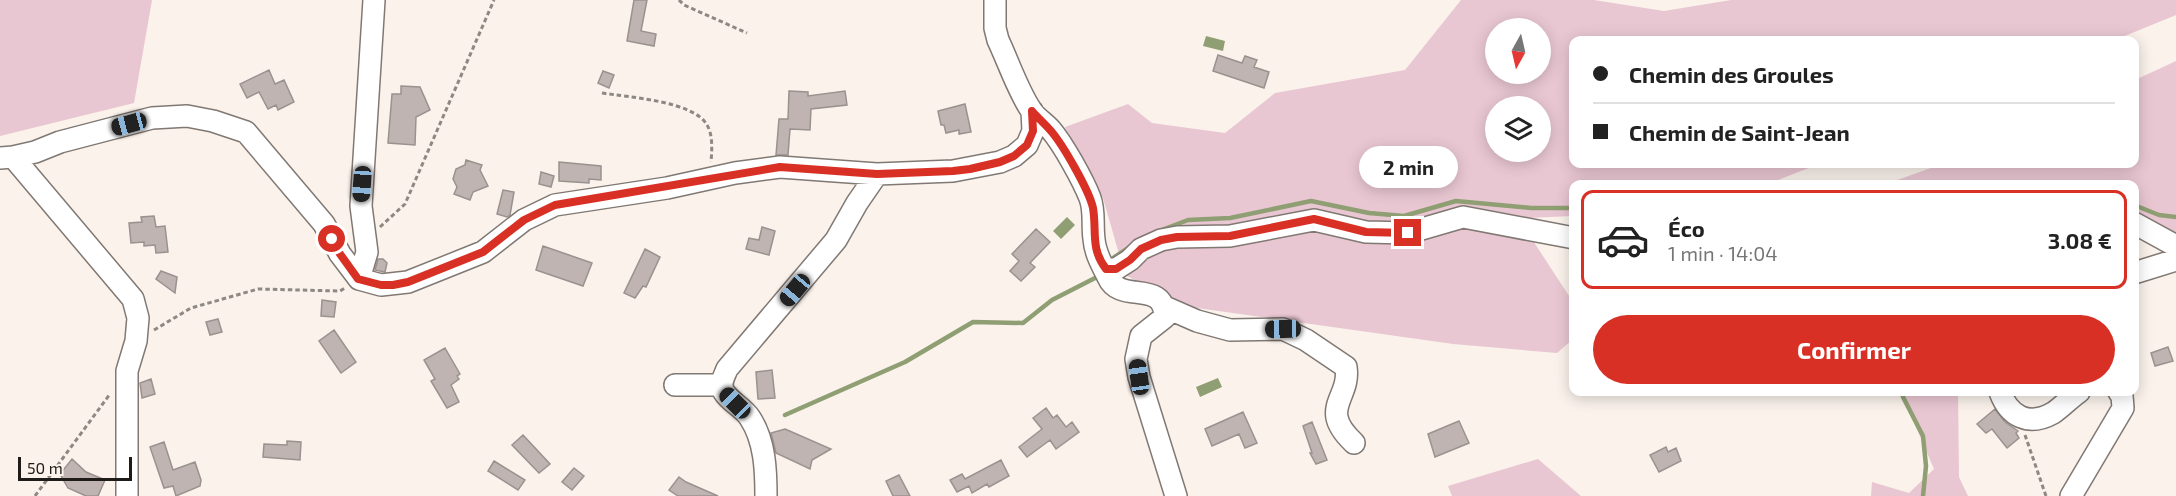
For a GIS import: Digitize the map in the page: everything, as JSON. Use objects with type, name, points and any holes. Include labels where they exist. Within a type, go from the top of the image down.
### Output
[{"type":"street","points":[[358,279],[367,252],[361,206],[374,0]]},
{"type":"street","points":[[995,0],[994,28],[1032,111],[1052,132],[1090,197],[1093,209],[1094,240],[1099,261],[1106,269],[1108,279],[1126,292],[1146,293],[1159,298],[1164,307],[1165,317],[1141,336],[1136,359],[1139,377],[1176,496]]},
{"type":"street","points":[[127,496],[127,371],[136,341],[138,318],[133,299],[7,158],[153,118],[187,116],[213,121],[246,132],[324,224],[340,254],[358,279],[381,285],[408,282],[483,252],[524,220],[555,205],[780,167],[877,174],[953,171],[1000,162],[1014,156],[1027,145],[1033,131],[1032,111]]},
{"type":"street","points":[[766,496],[765,459],[756,430],[750,417],[724,392],[721,385],[727,369],[836,240],[856,203],[877,174]]},
{"type":"street","points":[[1106,269],[1116,269],[1141,249],[1169,238],[1230,236],[1314,219],[1366,232],[1408,233],[1463,218],[1569,237]]},
{"type":"street","points":[[2139,226],[2176,246]]},
{"type":"street","points":[[2139,271],[2176,260]]},
{"type":"street","points":[[1164,307],[1197,321],[1230,330],[1283,329],[1306,339],[1347,368],[1348,377],[1337,402],[1338,422],[1344,434],[1354,442]]},
{"type":"street","points":[[675,385],[721,385]]},
{"type":"street","points":[[2001,396],[2004,404],[2019,418],[2036,419],[2052,413],[2074,396]]},
{"type":"street","points":[[2071,496],[2123,408],[2122,396]]},
{"type":"path","points":[[365,240],[405,204],[494,0]]},
{"type":"path","points":[[679,0],[684,5],[747,33]]},
{"type":"path","points":[[602,93],[662,101],[697,113],[708,126],[711,136],[711,178]]},
{"type":"path","points":[[136,341],[191,308],[202,304],[258,289],[340,291],[358,279]]},
{"type":"path","points":[[34,496],[127,371]]},
{"type":"path","points":[[2019,418],[2046,496]]},
{"type":"shaded area","points":[[0,0],[152,0],[134,103],[0,136]]},
{"type":"shaded area","points":[[1461,0],[1594,0],[1664,11],[1731,0],[2176,0],[2176,15],[2125,36],[1569,36],[1569,168],[1809,168],[1778,180],[1569,180],[1569,216],[1527,218],[1526,230],[1569,296],[1569,342],[1557,353],[1453,344],[1190,307],[1125,275],[1103,198],[1065,127],[1128,104],[1152,123],[1225,133],[1275,93],[1405,70]]},
{"type":"shaded area","points":[[1206,36],[1225,41],[1223,51],[1203,46]]},
{"type":"shaded area","points":[[2176,61],[2176,234],[2139,213],[2139,180],[1897,180],[1931,168],[2139,168],[2139,78]]},
{"type":"shaded area","points":[[1067,217],[1075,225],[1061,239],[1053,231]]},
{"type":"shaded area","points":[[1218,378],[1222,387],[1200,397],[1196,387]]},
{"type":"shaded area","points":[[1903,396],[1958,396],[1959,477],[1968,496],[1871,496],[1872,482],[1909,493],[1934,469]]},
{"type":"shaded area","points":[[1538,459],[1581,496],[1452,496],[1448,486]]},
{"type":"building","points":[[634,0],[647,0],[641,31],[656,34],[654,46],[627,41]]},
{"type":"building","points":[[1218,55],[1242,63],[1245,56],[1257,60],[1254,67],[1269,72],[1264,88],[1213,71]]},
{"type":"building","points":[[269,70],[275,84],[284,80],[294,102],[278,110],[276,105],[268,109],[259,92],[247,98],[240,84]]},
{"type":"building","points":[[603,71],[614,75],[609,88],[598,83]]},
{"type":"building","points":[[401,86],[420,87],[430,110],[416,117],[415,145],[388,143],[392,94],[401,94]]},
{"type":"building","points":[[789,91],[808,92],[808,96],[845,91],[847,105],[811,109],[810,130],[790,129],[788,155],[776,155],[779,119],[788,119]]},
{"type":"building","points":[[965,104],[971,132],[959,134],[959,130],[946,133],[944,125],[941,125],[938,111]]},
{"type":"building","points":[[466,160],[482,165],[480,170],[488,186],[473,192],[470,200],[454,194],[457,187],[453,179],[456,169],[465,165]]},
{"type":"building","points":[[559,162],[601,166],[601,180],[589,179],[589,183],[559,181]]},
{"type":"building","points":[[541,172],[554,176],[551,187],[539,184]]},
{"type":"building","points":[[503,190],[514,192],[510,215],[507,217],[497,214]]},
{"type":"building","points":[[154,216],[156,227],[165,226],[168,252],[156,253],[155,245],[144,246],[144,242],[131,243],[129,223],[142,222],[141,217]]},
{"type":"building","points":[[762,227],[775,231],[769,255],[746,249],[749,238],[759,240]]},
{"type":"building","points":[[1036,229],[1050,242],[1030,263],[1035,267],[1021,281],[1010,271],[1019,261],[1012,254]]},
{"type":"building","points":[[543,246],[592,263],[583,286],[536,270]]},
{"type":"building","points":[[645,249],[660,257],[646,287],[643,286],[635,298],[624,293]]},
{"type":"building","points":[[378,259],[383,259],[387,263],[385,272],[375,270]]},
{"type":"building","points":[[161,271],[177,277],[175,293],[156,279]]},
{"type":"building","points":[[322,300],[336,302],[334,317],[321,316]]},
{"type":"building","points":[[218,319],[222,332],[210,335],[206,322]]},
{"type":"building","points":[[334,330],[356,362],[341,373],[319,341]]},
{"type":"building","points":[[2168,347],[2173,361],[2155,366],[2151,353]]},
{"type":"building","points":[[445,348],[460,374],[457,376],[459,379],[451,385],[459,402],[447,408],[431,381],[435,379],[424,360]]},
{"type":"building","points":[[772,370],[775,398],[758,399],[756,372]]},
{"type":"building","points":[[151,379],[155,394],[142,398],[140,383]]},
{"type":"building","points":[[1046,408],[1053,418],[1057,415],[1066,427],[1072,422],[1079,432],[1056,449],[1050,440],[1027,457],[1019,447],[1042,429],[1033,418]]},
{"type":"building","points":[[1995,409],[2005,422],[2018,431],[2016,433],[2019,438],[2007,448],[1992,429],[1986,433],[1977,424]]},
{"type":"building","points":[[1243,412],[1257,443],[1245,448],[1239,434],[1212,446],[1205,429]]},
{"type":"building","points":[[1459,421],[1469,443],[1435,457],[1428,434]]},
{"type":"building","points":[[1312,422],[1327,460],[1316,464],[1310,453],[1312,453],[1303,426]]},
{"type":"building","points":[[785,429],[831,449],[812,460],[810,469],[776,453],[771,433]]},
{"type":"building","points":[[523,435],[550,464],[539,473],[512,445]]},
{"type":"building","points":[[287,441],[301,442],[300,460],[263,457],[264,444],[287,445]]},
{"type":"building","points":[[164,442],[173,470],[195,462],[201,480],[200,486],[176,496],[173,486],[164,488],[150,447]]},
{"type":"building","points":[[1666,447],[1668,452],[1676,448],[1681,461],[1659,472],[1650,455]]},
{"type":"building","points":[[72,459],[86,472],[105,480],[98,496],[86,496],[68,488],[60,474]]},
{"type":"building","points":[[1001,460],[1009,476],[989,487],[987,484],[972,493],[969,486],[957,492],[950,480],[962,474],[965,479]]},
{"type":"building","points":[[494,461],[525,480],[518,490],[488,471]]},
{"type":"building","points":[[574,468],[584,476],[572,490],[562,482]]},
{"type":"building","points":[[899,475],[910,496],[893,496],[886,481]]},
{"type":"building","points":[[679,477],[718,496],[678,496],[669,490]]},
{"type":"waterway","points":[[1159,231],[1188,220],[1230,218],[1311,201],[1369,213],[1404,216],[1456,201],[1531,208],[1569,208]]},
{"type":"waterway","points":[[2139,207],[2159,215],[2176,217]]},
{"type":"waterway","points":[[1113,258],[1131,246]]},
{"type":"waterway","points":[[785,415],[905,362],[973,322],[1023,323],[1052,300],[1097,277]]},
{"type":"waterway","points":[[1903,396],[1923,436],[1926,466],[1923,496]]},
{"type":"route","points":[[332,239],[358,279],[381,285],[393,285],[408,282],[483,252],[524,220],[555,205],[667,188],[735,173],[780,167],[877,174],[953,171],[1000,162],[1014,156],[1027,145],[1033,131],[1032,111],[1052,132],[1090,197],[1093,209],[1094,240],[1099,261],[1106,269],[1116,269],[1141,249],[1161,240],[1177,237],[1230,236],[1314,219],[1366,232],[1408,233]]}]
